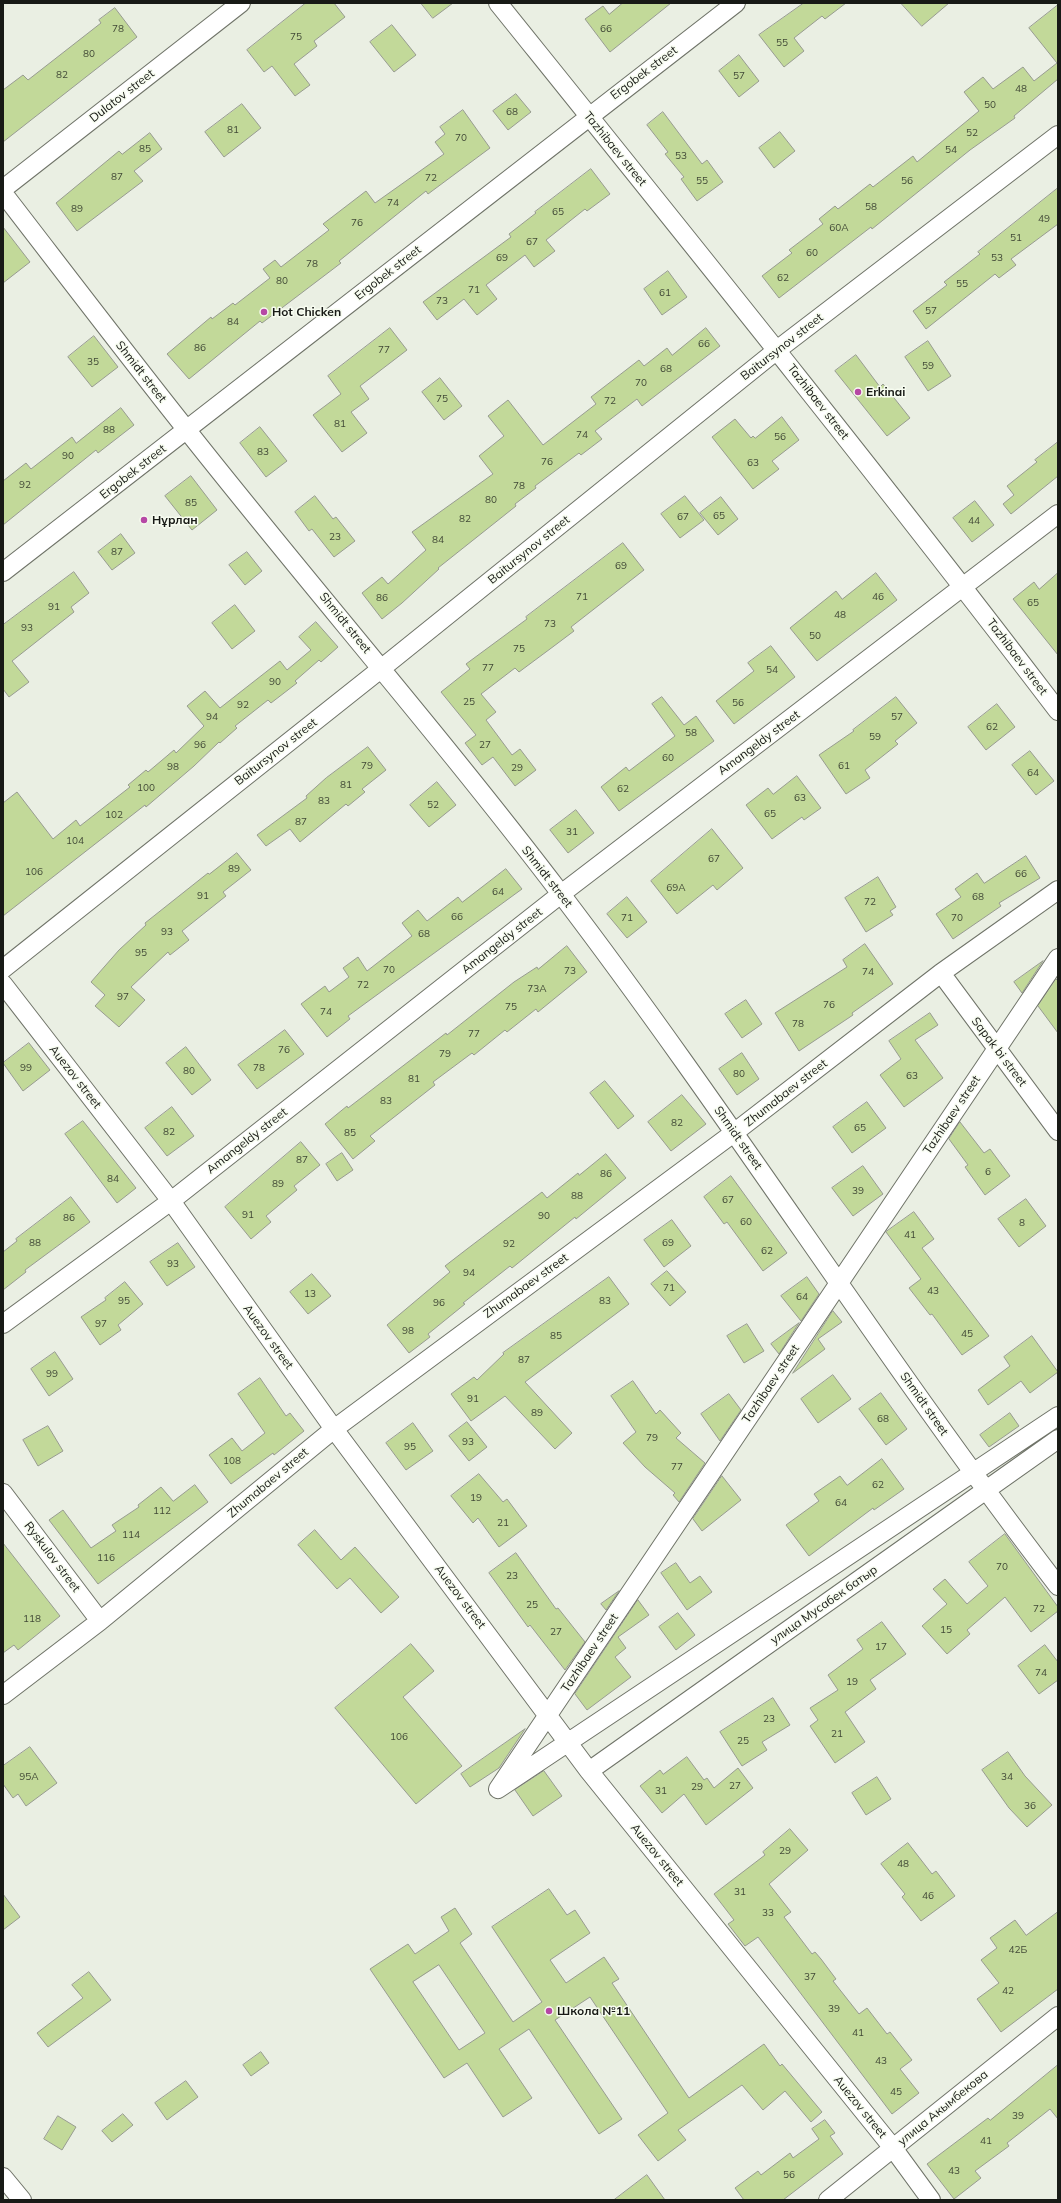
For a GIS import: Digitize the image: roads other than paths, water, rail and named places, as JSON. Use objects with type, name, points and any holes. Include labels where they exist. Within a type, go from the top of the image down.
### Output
[{"type":"street","name":"Dulatov street","points":[[3,189],[241,3]]},
{"type":"street","name":"Tazhibaev street","points":[[498,3],[777,350],[963,587],[1058,711]]},
{"type":"street","name":"Ergobek street","points":[[3,572],[588,116],[736,3]]},
{"type":"street","name":"Baitursynov street","points":[[3,969],[382,668],[777,350],[1058,135]]},
{"type":"street","name":"Shmidt street","points":[[3,193],[187,430],[382,668],[561,894],[735,1132],[985,1491],[1058,1586]]},
{"type":"street","name":"Amangeldy street","points":[[3,1324],[171,1201],[561,894],[1058,514]]},
{"type":"street","name":"Zhumabaev street","points":[[3,1695],[100,1621],[334,1429],[735,1132],[941,973],[1058,890]]},
{"type":"street","name":"Tazhibaev street","points":[[1058,958],[498,1789],[1058,1416]]},
{"type":"street","name":"Sapak bi street","points":[[941,973],[1058,1131]]},
{"type":"street","name":"Auezov street","points":[[3,984],[171,1201],[334,1429],[590,1771],[893,2148],[931,2200]]},
{"type":"street","name":"улица Мусабек батыр","points":[[590,1771],[1058,1439]]},
{"type":"street","name":"Ryskulov street","points":[[3,1494],[100,1621]]},
{"type":"street","name":"улица Акымбекова","points":[[828,2200],[1058,2016]]},
{"type":"street","points":[[3,2176],[22,2200]]},
{"type":"place","name":"Hot Chicken","points":[[264,312]]},
{"type":"place","name":"Erkinai","points":[[858,392]]},
{"type":"place","name":"Нұрлан","points":[[144,520]]},
{"type":"place","name":"Школа №11","points":[[549,2011]]}]
